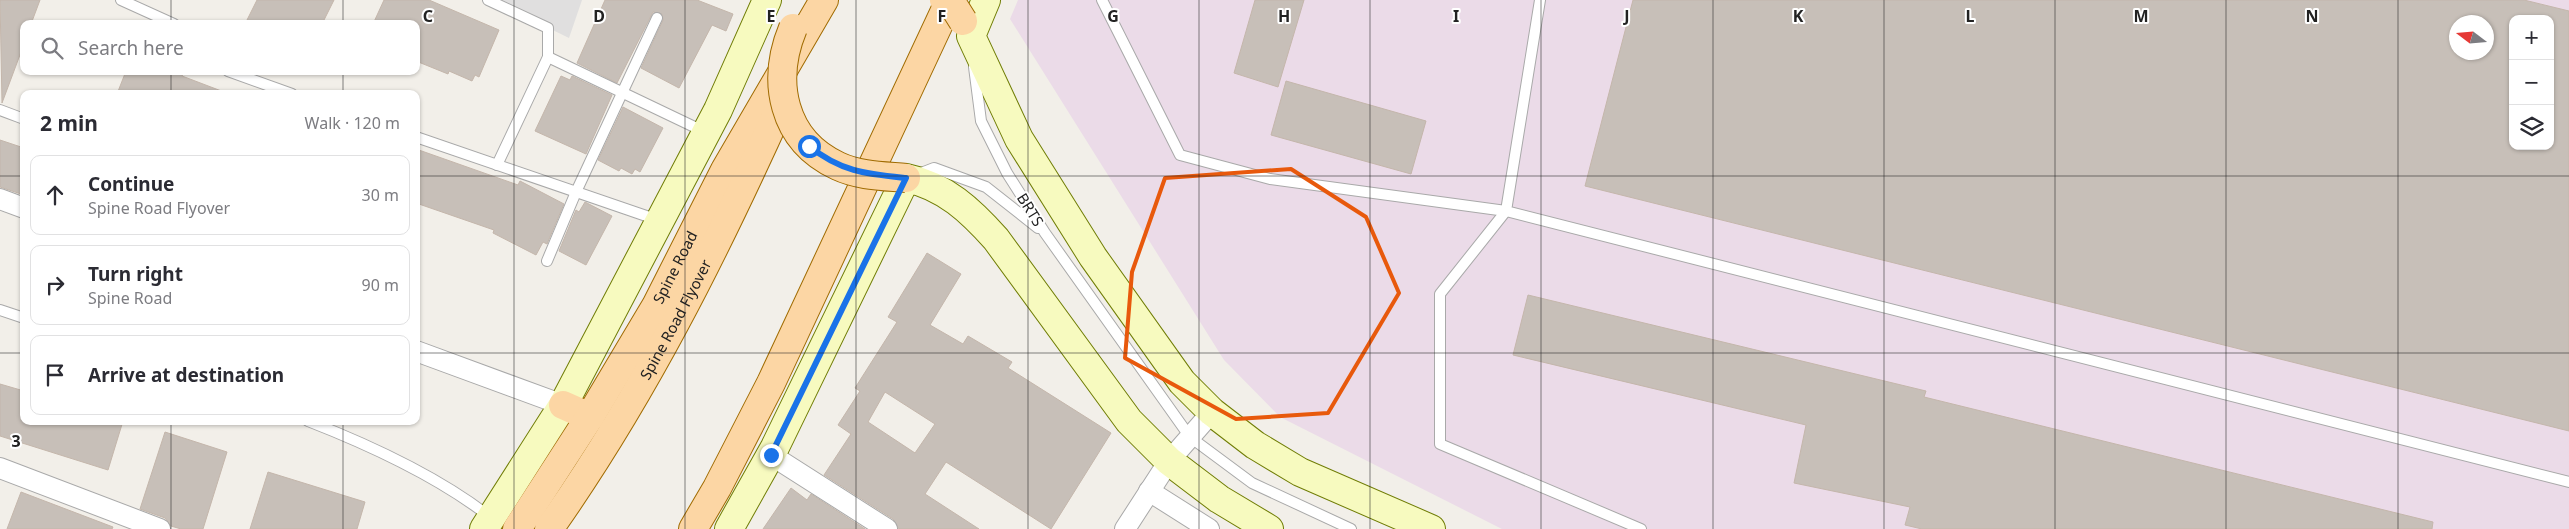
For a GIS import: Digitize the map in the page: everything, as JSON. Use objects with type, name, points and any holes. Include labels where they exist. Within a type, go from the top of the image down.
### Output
[{"type":"main road","points":[[488,523],[563,405],[658,220],[706,132],[767,0]]},
{"type":"main road","name":"Spine Road Flyover","points":[[804,0],[782,63],[784,99],[789,116],[798,132],[823,158],[839,166],[856,172],[906,178]]},
{"type":"main road","name":"Spine Road Flyover","points":[[793,28],[818,0]]},
{"type":"main road","name":"Spine Road","points":[[516,529],[590,417],[656,306],[725,170],[824,0]]},
{"type":"main road","points":[[693,529],[717,488],[771,382],[955,10],[986,0]]},
{"type":"main road","points":[[955,10],[1020,139],[1093,257],[1176,375],[1212,412],[1255,445],[1300,472],[1431,529]]},
{"type":"main road","name":"Spine Road Flyover","points":[[549,529],[616,429],[680,317],[747,181],[784,99]]},
{"type":"main road","points":[[729,529],[771,455],[906,178],[938,188],[959,202],[996,238],[1130,422],[1169,461],[1219,499],[1269,529]]},
{"type":"main road","points":[[563,405],[590,417]]},
{"type":"street","points":[[0,199],[20,206]]},
{"type":"street","points":[[420,353],[563,405]]},
{"type":"street","points":[[1125,529],[1169,461],[1212,412]]},
{"type":"street","points":[[771,455],[887,529]]},
{"type":"street","points":[[0,468],[160,529]]},
{"type":"street","points":[[1149,491],[1209,529]]},
{"type":"lane","points":[[121,0],[165,20]]},
{"type":"lane","points":[[488,0],[548,28],[548,57],[497,165]]},
{"type":"lane","points":[[1102,0],[1180,154],[1270,179],[1506,211],[2569,482]]},
{"type":"lane","points":[[1540,0],[1506,211],[1440,294],[1440,444],[1641,529]]},
{"type":"lane","name":"BRTS","points":[[955,10],[981,121],[1007,173],[1045,233]]},
{"type":"lane","points":[[547,261],[576,192],[657,18]]},
{"type":"lane","points":[[548,57],[706,132]]},
{"type":"lane","points":[[239,75],[281,90]]},
{"type":"lane","points":[[0,110],[20,118]]},
{"type":"lane","points":[[420,138],[658,220]]},
{"type":"lane","name":"BRTS","points":[[906,178],[934,168],[986,187],[1045,233]]},
{"type":"lane","points":[[1045,233],[1190,437],[1252,484],[1351,529]]},
{"type":"lane","points":[[0,310],[20,317]]},
{"type":"lane","points":[[317,425],[392,460],[465,498],[488,523]]},
{"type":"highlighted area","points":[[1291,169],[1366,217],[1399,293],[1328,413],[1236,419],[1125,358],[1132,272],[1165,178]]},
{"type":"shaded area","points":[[491,0],[582,0],[569,38]]},
{"type":"shaded area","points":[[1018,0],[2569,0],[2569,529],[1502,529],[1280,417],[1224,360],[1010,19]]},
{"type":"building","points":[[0,0],[40,0],[32,20],[20,20],[20,55],[2,103]]},
{"type":"building","points":[[257,0],[334,0],[324,20],[247,20]]},
{"type":"building","points":[[384,0],[429,0],[499,30],[479,77],[475,75],[472,81],[449,71],[448,74],[420,63],[420,20],[375,20]]},
{"type":"building","points":[[605,0],[697,0],[733,14],[726,31],[712,25],[679,88],[641,68],[663,20],[662,14],[653,12],[617,83],[577,63]]},
{"type":"building","points":[[1255,0],[1304,0],[1278,87],[1234,73]]},
{"type":"building","points":[[1633,0],[2524,0],[2569,11],[2569,431],[1585,186]]},
{"type":"building","points":[[124,75],[182,75],[219,90],[119,90]]},
{"type":"building","points":[[561,76],[570,80],[572,76],[612,95],[586,154],[535,131]]},
{"type":"building","points":[[1286,81],[1426,121],[1411,174],[1271,135]]},
{"type":"building","points":[[623,107],[663,128],[640,172],[635,169],[632,174],[621,168],[619,171],[598,160]]},
{"type":"building","points":[[0,140],[20,147],[20,194],[0,187]]},
{"type":"building","points":[[420,150],[518,185],[520,181],[564,204],[547,244],[543,242],[536,255],[493,233],[494,230],[420,204]]},
{"type":"building","points":[[585,202],[612,216],[586,265],[559,251],[576,210],[579,212]]},
{"type":"building","points":[[927,253],[961,274],[930,325],[963,344],[968,336],[1012,362],[1008,368],[1111,433],[1051,529],[946,462],[925,494],[979,529],[899,529],[893,519],[824,475],[851,434],[838,425],[860,391],[855,388],[897,322],[888,317]],"holes":[[[885,392],[935,424],[915,453],[868,422]]]},
{"type":"building","points":[[1528,295],[1926,391],[1924,397],[2433,522],[2432,529],[1922,529],[1905,525],[1910,507],[1794,483],[1806,425],[1513,355]]},
{"type":"building","points":[[0,384],[20,390],[20,425],[122,425],[108,470],[0,436]]},
{"type":"building","points":[[165,432],[227,452],[203,529],[181,529],[171,526],[165,518],[140,509]]},
{"type":"building","points":[[268,472],[365,502],[357,529],[250,529]]},
{"type":"building","points":[[791,488],[807,500],[811,494],[865,529],[763,529]]},
{"type":"building","points":[[21,492],[113,527],[112,529],[7,529]]},
{"type":"route","points":[[771,455],[906,178],[856,172],[823,158],[809,146]]}]
